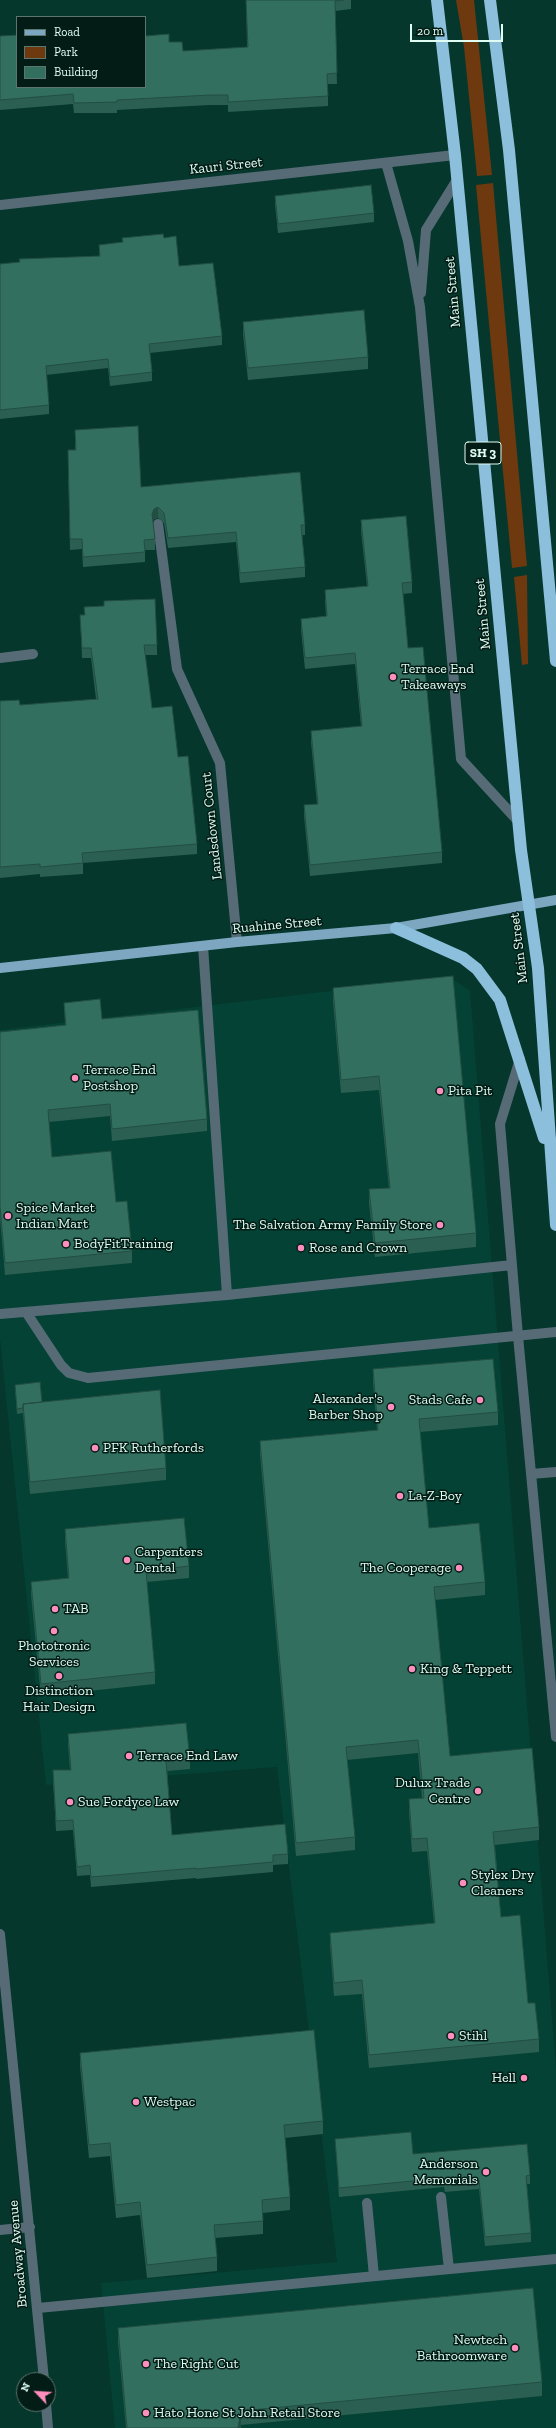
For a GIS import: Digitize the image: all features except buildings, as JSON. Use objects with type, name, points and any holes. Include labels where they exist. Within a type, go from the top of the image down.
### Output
[{"type":"highway","name":"Main Street","points":[[437,0],[455,155],[518,821],[538,968],[550,1158],[556,1225]]},
{"type":"highway","points":[[490,0],[509,158],[556,660]]},
{"type":"highway","points":[[396,928],[463,958],[477,969],[500,1000],[550,1158]]},
{"type":"main road","name":"Ruahine Street","points":[[0,968],[237,942],[396,928],[530,906],[556,900]]},
{"type":"street","name":"Kauri Street","points":[[0,205],[455,155]]},
{"type":"street","points":[[386,163],[408,240],[420,307],[461,759],[518,821]]},
{"type":"street","points":[[420,307],[426,230],[457,180]]},
{"type":"street","name":"Landsdown Court","points":[[158,524],[178,669],[220,763],[237,942]]},
{"type":"street","points":[[0,658],[33,654]]},
{"type":"street","points":[[203,946],[227,1295]]},
{"type":"street","points":[[520,1060],[500,1124],[531,1474],[552,1659],[556,1737]]},
{"type":"street","points":[[0,1314],[227,1295],[512,1265]]},
{"type":"street","points":[[26,1312],[61,1365],[69,1373],[88,1378],[556,1332]]},
{"type":"street","points":[[531,1474],[556,1472]]},
{"type":"street","name":"Broadway Avenue","points":[[0,1934],[4,2009],[30,2227],[43,2372]]},
{"type":"street","points":[[441,2196],[449,2269]]},
{"type":"street","points":[[367,2203],[374,2276]]},
{"type":"street","points":[[0,2230],[30,2227]]},
{"type":"street","points":[[38,2308],[556,2259]]},
{"type":"street","points":[[47,2412],[48,2428]]},
{"type":"shaded area","points":[[450,977],[470,991],[556,2069],[556,2428],[115,2428],[101,2283],[337,2262],[277,1767],[46,1785],[0,1339],[0,1030]]},
{"type":"green space","points":[[456,0],[474,0],[492,175],[477,176],[464,47]]},
{"type":"green space","points":[[493,183],[527,566],[512,568],[476,185]]},
{"type":"green space","points":[[527,575],[528,664],[522,665],[514,577]]},
{"type":"place","name":"Terrace End Takeaways","points":[[393,677]]},
{"type":"place","name":"Terrace End Postshop","points":[[75,1078]]},
{"type":"place","name":"Pita Pit","points":[[440,1091]]},
{"type":"place","name":"Spice Market Indian Mart","points":[[8,1216]]},
{"type":"place","name":"The Salvation Army Family Store","points":[[440,1225]]},
{"type":"place","name":"BodyFitTraining","points":[[66,1244]]},
{"type":"place","name":"Rose and Crown","points":[[301,1248]]},
{"type":"place","name":"Stads Cafe","points":[[480,1400]]},
{"type":"place","name":"Alexander's Barber Shop","points":[[391,1407]]},
{"type":"place","name":"PFK Rutherfords","points":[[95,1448]]},
{"type":"place","name":"La-Z-Boy","points":[[400,1496]]},
{"type":"place","name":"Carpenters Dental","points":[[127,1560]]},
{"type":"place","name":"The Cooperage","points":[[459,1568]]},
{"type":"place","name":"TAB","points":[[55,1609]]},
{"type":"place","name":"Phototronic Services","points":[[54,1631]]},
{"type":"place","name":"King & Teppett","points":[[412,1669]]},
{"type":"place","name":"Distinction Hair Design","points":[[59,1676]]},
{"type":"place","name":"Terrace End Law","points":[[129,1756]]},
{"type":"place","name":"Dulux Trade Centre","points":[[478,1791]]},
{"type":"place","name":"Sue Fordyce Law","points":[[70,1802]]},
{"type":"place","name":"Stylex Dry Cleaners","points":[[463,1883]]},
{"type":"place","name":"Stihl","points":[[451,2036]]},
{"type":"place","name":"Hell","points":[[524,2078]]},
{"type":"place","name":"Westpac","points":[[136,2102]]},
{"type":"place","name":"Anderson Memorials","points":[[486,2172]]},
{"type":"place","name":"Newtech Bathroomware","points":[[515,2348]]},
{"type":"place","name":"The Right Cut","points":[[146,2364]]},
{"type":"place","name":"Hato Hone St John Retail Store","points":[[146,2413]]}]
